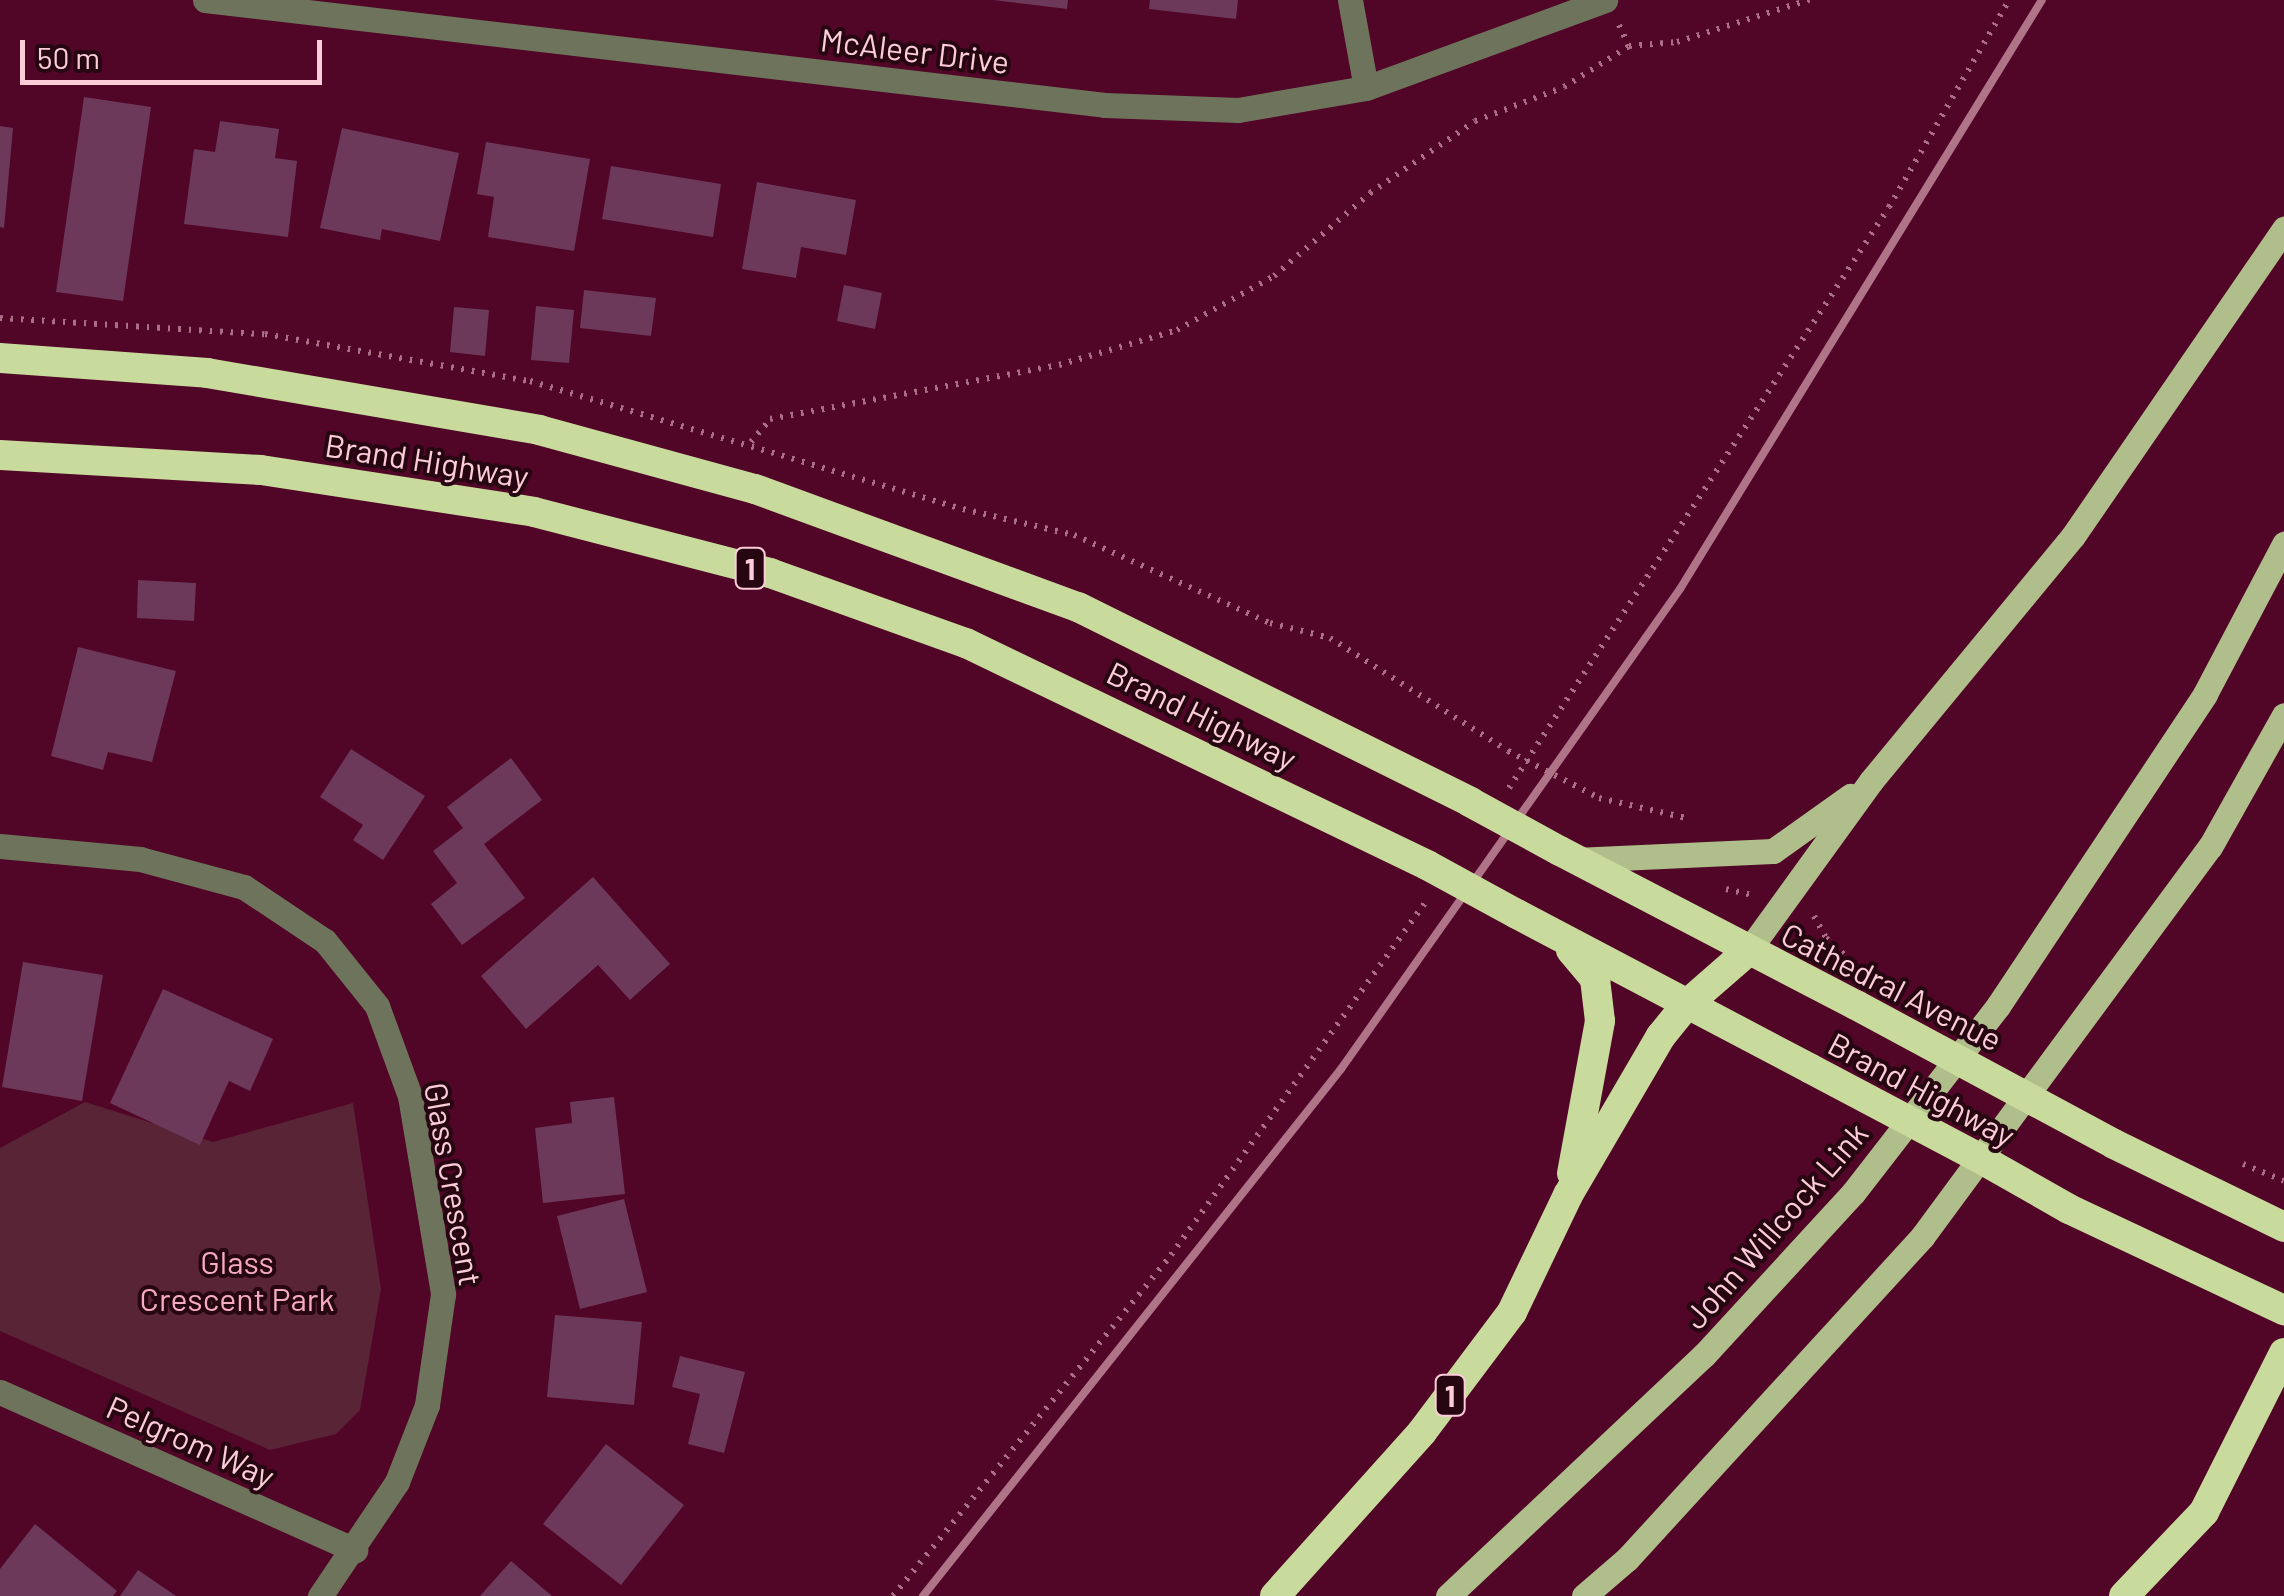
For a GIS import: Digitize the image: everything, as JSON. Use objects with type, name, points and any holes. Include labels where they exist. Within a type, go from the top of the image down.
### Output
[{"type":"highway","name":"Brand Highway","points":[[0,358],[207,372],[539,430],[755,489],[1078,607],[1470,802]]},
{"type":"highway","name":"Brand Highway","points":[[0,455],[261,470],[514,508],[770,572],[966,643],[1428,865],[2069,1209],[2284,1310]]},
{"type":"highway","name":"Cathedral Avenue","points":[[1470,802],[2114,1144],[2284,1226]]},
{"type":"highway","name":"1","points":[[1560,936],[1595,979],[1600,1020],[1568,1195]]},
{"type":"highway","points":[[1686,1005],[1748,951]]},
{"type":"highway","name":"1","points":[[1275,1596],[1422,1432],[1512,1312],[1568,1195],[1686,1005]]},
{"type":"highway","points":[[2124,1596],[2204,1512],[2284,1354]]},
{"type":"highway","points":[[2250,1425],[2284,1416]]},
{"type":"main road","points":[[1748,951],[1870,781],[2074,536],[2284,229]]},
{"type":"main road","name":"John Willcock Link","points":[[1448,1596],[1704,1356],[1853,1192],[1998,1006],[2206,694],[2284,544]]},
{"type":"main road","points":[[1584,1596],[1627,1559],[1922,1237],[2210,847],[2284,715]]},
{"type":"main road","points":[[1568,855],[1773,851],[1870,781]]},
{"type":"street","name":"McAleer Drive","points":[[204,0],[1106,105],[1238,110],[1366,88],[1605,0]]},
{"type":"street","points":[[1350,0],[1366,88]]},
{"type":"street","name":"Glass Crescent","points":[[0,846],[140,859],[244,887],[324,942],[377,1006],[410,1096],[443,1294],[427,1405],[397,1482],[355,1550],[320,1596]]},
{"type":"street","name":"Pelgrom Way","points":[[0,1392],[355,1550]]},
{"type":"path","points":[[750,442],[770,419],[1059,365],[1178,330],[1274,276],[1370,193],[1475,122],[1564,88],[1629,46],[1676,42],[1810,0]]},
{"type":"path","points":[[1508,751],[1599,798],[1664,817],[1709,820]]},
{"type":"path","points":[[1811,909],[1826,938],[1861,970]]},
{"type":"green space","name":"Glass Crescent Park","points":[[85,1102],[213,1142],[353,1103],[381,1289],[360,1410],[336,1434],[270,1450],[0,1331],[0,1148]]},
{"type":"building","points":[[993,0],[1068,0],[1067,9]]},
{"type":"building","points":[[1150,0],[1238,0],[1236,19],[1149,9]]},
{"type":"building","points":[[84,97],[151,107],[123,301],[56,292]]},
{"type":"building","points":[[220,121],[279,129],[275,158],[297,161],[288,237],[184,224],[194,149],[215,152]]},
{"type":"building","points":[[0,126],[13,128],[4,228],[0,227]]},
{"type":"building","points":[[342,128],[459,153],[440,241],[382,229],[380,240],[320,228]]},
{"type":"building","points":[[486,142],[590,159],[574,251],[488,237],[494,197],[477,194]]},
{"type":"building","points":[[611,166],[721,184],[713,237],[602,219]]},
{"type":"building","points":[[757,182],[856,200],[846,255],[801,247],[796,278],[742,269]]},
{"type":"building","points":[[844,285],[882,293],[875,329],[837,321]]},
{"type":"building","points":[[584,290],[656,298],[651,336],[580,328]]},
{"type":"building","points":[[536,306],[574,310],[569,363],[531,360]]},
{"type":"building","points":[[454,307],[489,310],[485,356],[450,352]]},
{"type":"building","points":[[138,580],[196,583],[194,621],[137,618]]},
{"type":"building","points":[[78,647],[176,671],[152,762],[108,752],[103,770],[51,756]]},
{"type":"building","points":[[351,749],[425,796],[383,860],[353,840],[363,825],[320,797]]},
{"type":"building","points":[[511,758],[542,800],[484,844],[525,898],[462,945],[431,904],[457,883],[433,851],[463,828],[447,807]]},
{"type":"building","points":[[593,877],[670,964],[630,1000],[598,965],[526,1029],[481,976]]},
{"type":"building","points":[[23,962],[103,975],[82,1101],[2,1087]]},
{"type":"building","points":[[163,989],[273,1039],[250,1091],[229,1081],[200,1145],[110,1103]]},
{"type":"building","points":[[614,1097],[625,1194],[543,1203],[535,1128],[572,1123],[570,1102]]},
{"type":"building","points":[[624,1199],[647,1292],[580,1309],[557,1216]]},
{"type":"building","points":[[555,1315],[642,1322],[634,1405],[547,1397]]},
{"type":"building","points":[[680,1356],[745,1372],[724,1453],[688,1444],[700,1394],[672,1387]]},
{"type":"building","points":[[606,1444],[684,1505],[621,1585],[543,1524]]},
{"type":"building","points":[[35,1524],[117,1591],[113,1596],[0,1596],[0,1569]]},
{"type":"building","points":[[511,1561],[552,1596],[480,1596]]},
{"type":"building","points":[[138,1570],[176,1596],[120,1596]]},
{"type":"railway","points":[[923,1596],[1341,1069],[1680,589],[2042,0]]}]
